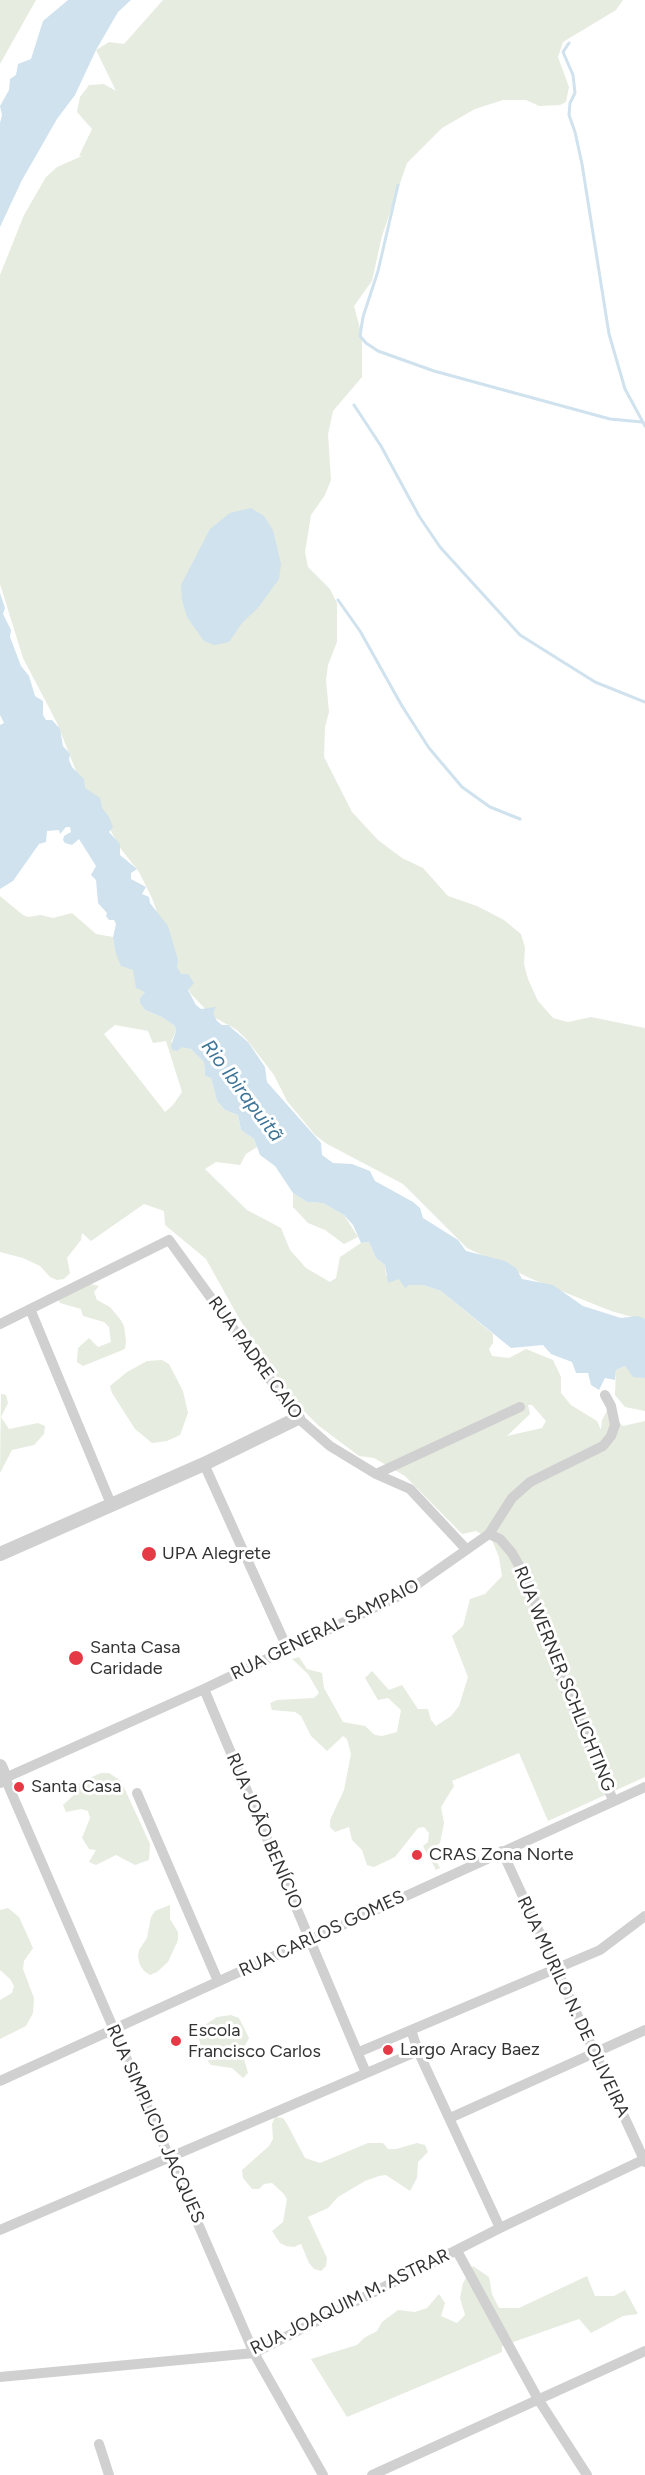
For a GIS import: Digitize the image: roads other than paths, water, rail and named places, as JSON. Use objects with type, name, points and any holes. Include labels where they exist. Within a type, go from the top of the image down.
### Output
[{"type":"street","name":"RUA PADRE CAIO","points":[[30,1309],[169,1240],[298,1418],[330,1446],[376,1474],[410,1490],[466,1549]]},
{"type":"street","points":[[0,1324],[30,1309],[111,1504]]},
{"type":"street","name":"RUA GENERAL SAMPAIO","points":[[2,1775],[204,1689],[405,1593],[489,1534],[512,1498],[530,1482],[603,1446],[611,1436],[615,1425],[611,1406],[605,1395]]},
{"type":"street","points":[[376,1474],[520,1407]]},
{"type":"street","points":[[0,1554],[204,1464],[298,1418]]},
{"type":"street","points":[[204,1464],[288,1650]]},
{"type":"street","name":"RUA WERNER SCHLICHTING","points":[[489,1534],[500,1539],[512,1553],[528,1582],[559,1674],[613,1800]]},
{"type":"street","name":"RUA JOÃO BENÍCIO","points":[[204,1689],[366,2073]]},
{"type":"street","name":"RUA SIMPLICIO JACQUES","points":[[2,1775],[254,2353],[323,2475]]},
{"type":"street","name":"RUA CARLOS GOMES","points":[[0,2081],[645,1787]]},
{"type":"street","points":[[137,1793],[218,1981]]},
{"type":"street","name":"RUA MURILO N. DE OLIVEIRA","points":[[502,1851],[645,2161]]},
{"type":"street","points":[[359,2052],[600,1950],[645,1916]]},
{"type":"street","points":[[411,2030],[418,2051],[500,2228]]},
{"type":"street","points":[[450,2118],[645,2030]]},
{"type":"street","points":[[0,2230],[418,2051]]},
{"type":"street","name":"RUA JOAQUIM M. ASTRAR","points":[[0,2377],[254,2353],[500,2228],[645,2161]]},
{"type":"street","points":[[456,2251],[538,2399],[587,2475]]},
{"type":"street","points":[[372,2475],[645,2350]]},
{"type":"street","points":[[99,2444],[109,2475]]},
{"type":"water","points":[[68,0],[131,0],[118,12],[96,50],[75,95],[57,119],[22,180],[0,227],[0,123],[2,115],[0,106],[9,90],[10,79],[16,75],[18,64],[31,59],[43,21]]},
{"type":"water","points":[[251,508],[264,516],[273,530],[281,564],[279,579],[229,642],[214,645],[204,641],[187,617],[181,585],[210,529],[230,513]]},
{"type":"water","name":"Rio Ibirapuitã","points":[[0,593],[5,608],[3,614],[11,630],[10,637],[21,666],[29,676],[35,696],[43,701],[43,715],[46,720],[52,720],[60,729],[63,746],[70,754],[69,760],[72,767],[84,779],[85,788],[100,798],[102,808],[113,827],[109,832],[120,844],[120,855],[137,869],[131,873],[131,879],[146,887],[142,894],[149,897],[150,903],[168,926],[178,960],[177,967],[181,974],[188,974],[194,983],[188,990],[196,1005],[201,1009],[216,1007],[213,1013],[217,1021],[222,1025],[228,1025],[248,1042],[265,1067],[267,1082],[321,1143],[322,1155],[333,1163],[352,1164],[370,1171],[375,1181],[413,1202],[420,1208],[423,1218],[458,1240],[466,1251],[505,1261],[516,1268],[522,1279],[553,1285],[583,1306],[621,1318],[638,1316],[645,1319],[645,1378],[633,1377],[625,1366],[616,1370],[615,1380],[605,1378],[599,1390],[591,1385],[588,1373],[576,1373],[572,1362],[551,1354],[543,1345],[511,1348],[441,1291],[423,1285],[409,1285],[405,1288],[399,1279],[388,1283],[385,1265],[376,1258],[369,1242],[361,1243],[353,1225],[344,1215],[323,1203],[307,1202],[293,1193],[275,1166],[260,1155],[254,1139],[241,1130],[238,1115],[225,1110],[217,1101],[211,1078],[205,1076],[204,1062],[191,1049],[182,1047],[177,1051],[172,1050],[175,1026],[162,1017],[145,1010],[140,1003],[140,998],[145,992],[136,988],[133,970],[121,966],[113,937],[116,924],[114,920],[109,920],[107,913],[98,903],[96,880],[91,875],[96,866],[79,839],[72,845],[63,840],[64,836],[71,832],[70,827],[66,827],[60,834],[59,830],[47,831],[46,842],[39,844],[13,881],[0,889],[0,725],[4,723],[0,715]]},
{"type":"waterway","points":[[569,43],[563,52],[573,75],[575,93],[570,103],[569,115],[582,164],[609,334],[625,389],[645,426]]},
{"type":"waterway","points":[[398,185],[378,271],[363,317],[360,336],[366,343],[378,351],[434,371],[610,419],[642,422]]},
{"type":"waterway","points":[[354,405],[381,446],[419,516],[440,547],[520,635],[595,682],[645,702]]},
{"type":"waterway","points":[[338,600],[360,631],[402,706],[429,748],[462,787],[490,807],[520,819]]},
{"type":"place","name":"UPA Alegrete","points":[[149,1554]]},
{"type":"place","name":"Santa Casa Caridade","points":[[76,1658]]},
{"type":"place","name":"Santa Casa","points":[[19,1787]]},
{"type":"place","name":"CRAS Zona Norte","points":[[417,1855]]},
{"type":"place","name":"Escola Francisco Carlos","points":[[176,2041]]},
{"type":"place","name":"Largo Aracy Baez","points":[[388,2050]]}]
